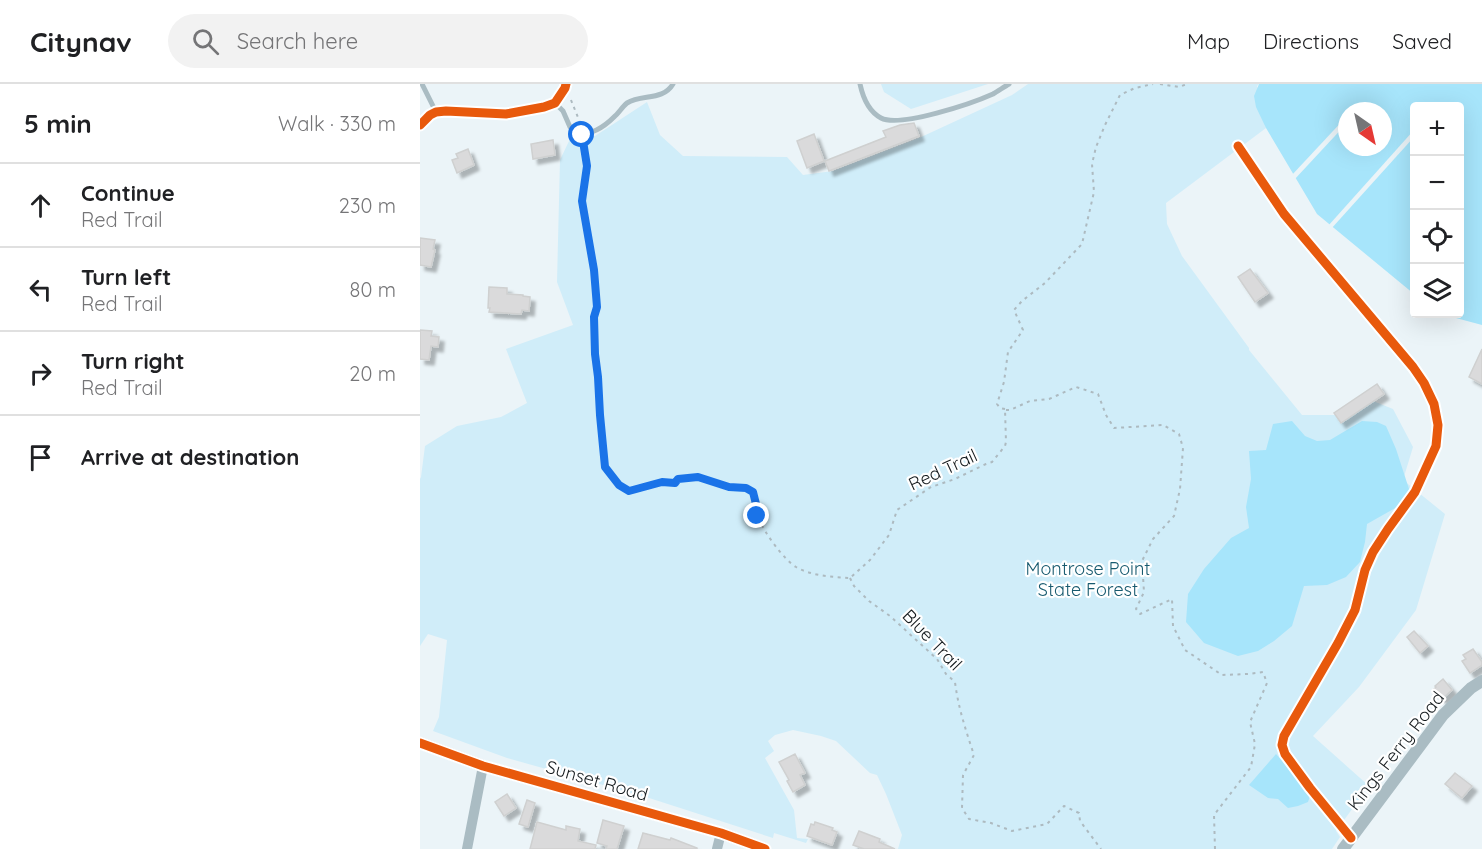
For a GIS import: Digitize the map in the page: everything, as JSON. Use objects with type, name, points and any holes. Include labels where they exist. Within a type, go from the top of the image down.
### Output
[{"type":"street","points":[[420,125],[436,112],[506,114],[544,107],[555,102],[567,85]]},
{"type":"street","points":[[1238,146],[1284,214],[1413,367],[1434,404],[1438,425],[1436,446],[1415,492],[1373,552],[1365,570],[1355,610],[1284,736],[1282,745],[1285,754],[1351,838]]},
{"type":"street","name":"Kings Ferry Road","points":[[1343,849],[1443,715],[1471,688],[1482,681]]},
{"type":"street","name":"Sunset Road","points":[[420,743],[483,766],[721,833],[765,849]]},
{"type":"street","points":[[467,849],[483,766]]},
{"type":"street","points":[[717,849],[721,833]]},
{"type":"lane","points":[[422,84],[436,112]]},
{"type":"lane","points":[[555,102],[570,127],[577,134],[582,135],[605,124],[625,104],[663,94],[673,84]]},
{"type":"lane","points":[[860,84],[864,99],[872,111],[883,119],[902,121],[934,114],[994,93],[1009,84]]},
{"type":"path","points":[[1160,84],[1179,87],[1187,84]]},
{"type":"path","points":[[567,85],[582,126],[587,166],[582,201],[594,270],[597,307],[594,317],[595,354],[605,467],[619,485],[629,491],[662,482],[675,483],[678,479],[698,477],[729,487],[746,488],[753,492],[757,516],[765,531],[777,548],[795,566],[824,576],[850,578]]},
{"type":"path","points":[[1005,409],[1010,410],[1030,401],[1049,399],[1076,387],[1098,394],[1114,428],[1163,425],[1179,434],[1183,448],[1180,489],[1174,516],[1154,539],[1142,561],[1144,592],[1136,609],[1140,614],[1172,599],[1173,626],[1185,650],[1222,675],[1263,672],[1267,683],[1250,722],[1255,744],[1251,767],[1214,815],[1215,849]]},
{"type":"green space","points":[[881,84],[988,84],[911,109],[884,92]]},
{"type":"green space","name":"Montrose Point State Forest","points":[[1028,84],[1259,84],[1257,86],[1266,128],[1166,203],[1167,224],[1182,256],[1249,350],[1302,415],[1341,415],[1368,399],[1393,409],[1413,447],[1403,480],[1445,514],[1416,610],[1359,687],[1313,736],[1369,786],[1336,831],[1340,837],[1332,849],[898,849],[902,835],[877,775],[870,773],[836,741],[793,730],[775,735],[768,741],[774,751],[765,758],[794,810],[797,838],[808,839],[806,843],[774,833],[773,838],[646,797],[507,758],[433,731],[439,717],[447,640],[428,634],[420,646],[420,479],[425,446],[457,426],[501,417],[527,403],[506,349],[573,325],[557,282],[560,160],[570,139],[595,136],[647,102],[660,135],[683,156],[787,157],[803,175],[833,171],[919,138],[1012,95]]},
{"type":"water","points":[[1259,84],[1482,84],[1482,325],[1456,318],[1464,318],[1464,102],[1410,102],[1410,291],[1317,214],[1256,107],[1254,96]]},
{"type":"water","points":[[1292,421],[1305,436],[1317,441],[1330,440],[1362,421],[1377,422],[1386,426],[1410,492],[1397,507],[1367,524],[1360,562],[1346,577],[1327,585],[1304,586],[1292,626],[1258,651],[1238,656],[1204,643],[1186,622],[1188,594],[1204,569],[1231,538],[1249,528],[1246,507],[1251,479],[1249,451],[1266,450],[1273,424]]},
{"type":"water","points":[[1276,754],[1311,793],[1308,802],[1288,808],[1278,799],[1268,798],[1249,785]]},
{"type":"pier","points":[[1338,126],[1338,133],[1294,180],[1291,176]]},
{"type":"pier","points":[[1410,134],[1410,141],[1331,229],[1328,226]]},
{"type":"building","points":[[914,123],[919,136],[829,171],[825,161],[886,137],[883,131]]},
{"type":"building","points":[[814,134],[824,161],[807,168],[797,141]]},
{"type":"building","points":[[553,140],[555,155],[533,159],[531,144]]},
{"type":"building","points":[[468,149],[474,165],[457,173],[452,160],[458,158],[456,154]]},
{"type":"building","points":[[420,238],[435,240],[431,267],[420,265]]},
{"type":"building","points":[[1250,269],[1268,293],[1255,302],[1238,277]]},
{"type":"building","points":[[489,287],[507,288],[507,294],[530,297],[529,311],[522,310],[521,314],[489,312]]},
{"type":"building","points":[[420,330],[432,331],[431,336],[439,337],[438,347],[431,346],[429,360],[420,359]]},
{"type":"building","points":[[1482,349],[1482,384],[1469,377]]},
{"type":"building","points":[[1377,384],[1384,394],[1341,423],[1334,413]]},
{"type":"building","points":[[1414,631],[1428,646],[1420,653],[1407,637]]},
{"type":"building","points":[[1473,649],[1482,665],[1470,673],[1462,661],[1466,659],[1463,655]]},
{"type":"building","points":[[1443,679],[1452,690],[1442,699],[1433,690]]},
{"type":"building","points":[[795,754],[805,773],[800,775],[805,785],[793,792],[779,762]]},
{"type":"building","points":[[1455,773],[1472,786],[1462,798],[1445,784]]},
{"type":"building","points":[[507,794],[516,808],[504,816],[495,802]]},
{"type":"building","points":[[527,800],[535,803],[528,827],[519,824]]},
{"type":"building","points":[[603,820],[624,826],[617,849],[606,849],[607,846],[597,843]]},
{"type":"building","points":[[537,822],[566,830],[566,826],[580,829],[578,841],[596,845],[595,849],[530,849]]},
{"type":"building","points":[[815,822],[833,828],[832,830],[837,832],[832,845],[807,836],[811,824],[814,825]]},
{"type":"building","points":[[859,831],[880,839],[879,842],[895,849],[864,849],[853,845]]},
{"type":"building","points":[[643,833],[670,840],[671,838],[697,849],[638,849]]},
{"type":"cycle path","points":[[420,125],[436,112],[506,114],[544,107],[555,103],[566,84]]},
{"type":"cycle path","points":[[1238,146],[1284,214],[1413,367],[1434,404],[1438,425],[1436,446],[1415,492],[1373,552],[1365,570],[1355,610],[1284,736],[1282,745],[1285,754],[1310,788],[1351,838]]},
{"type":"cycle path","points":[[420,743],[483,766],[721,833],[765,849]]},
{"type":"route","points":[[582,135],[587,166],[582,201],[594,270],[597,307],[594,317],[595,354],[605,467],[619,485],[629,491],[662,482],[675,483],[678,479],[698,477],[729,487],[746,488],[753,492],[757,516]]}]
